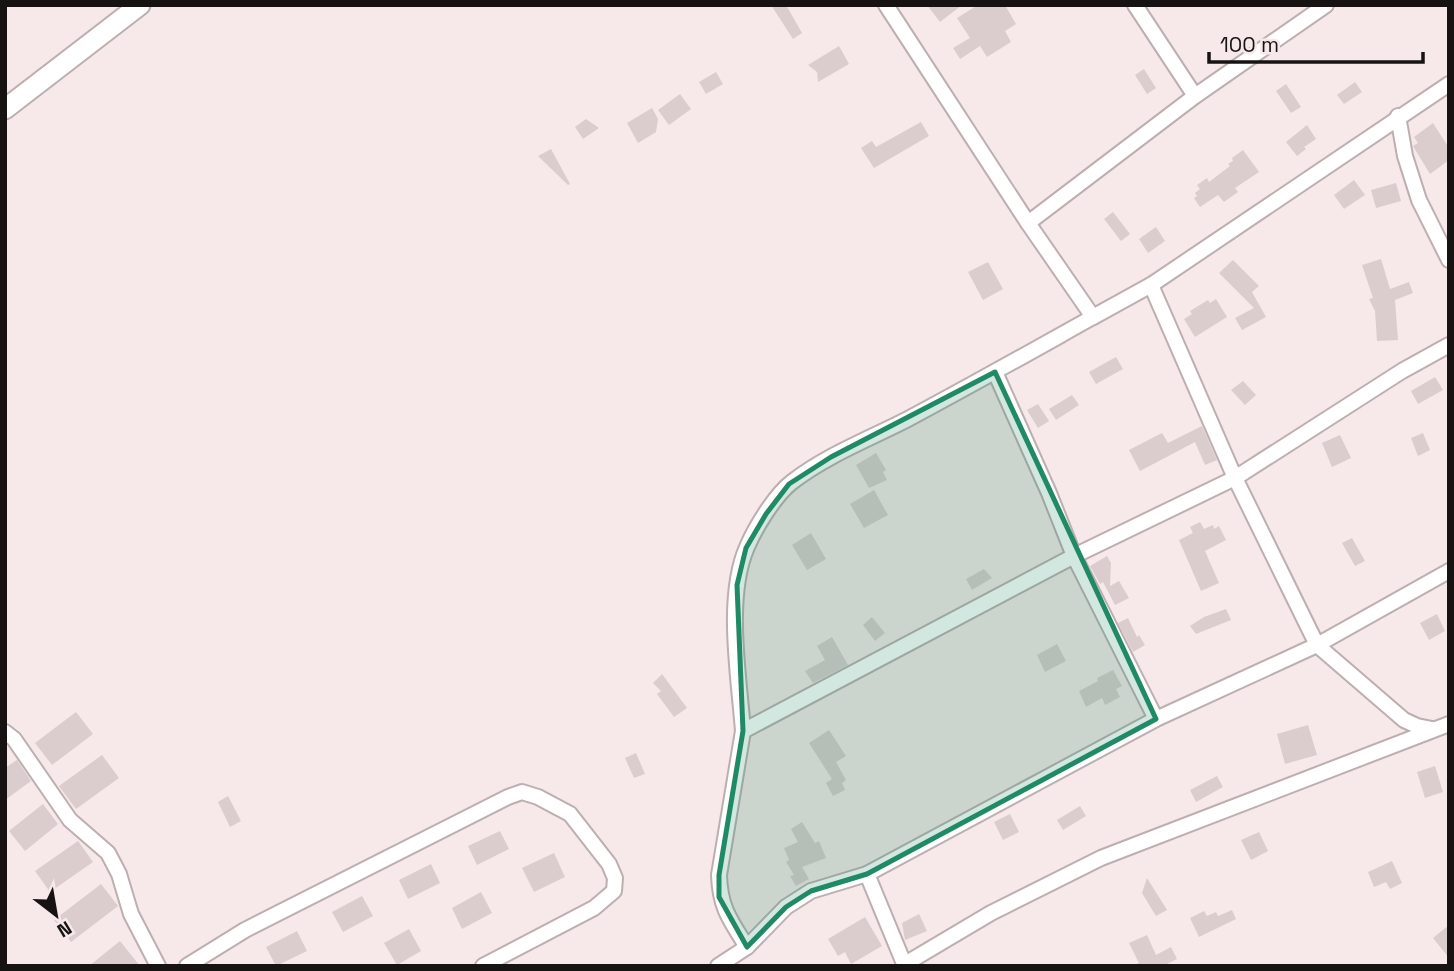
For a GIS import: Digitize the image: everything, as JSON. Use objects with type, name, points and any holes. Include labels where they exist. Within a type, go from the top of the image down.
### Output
[{"type":"street","points":[[5,109],[140,5]]},
{"type":"street","points":[[886,5],[1028,223],[1093,317]]},
{"type":"street","points":[[1135,5],[1195,96]]},
{"type":"street","points":[[1028,223],[1195,96],[1326,5]]},
{"type":"street","points":[[747,947],[719,897],[719,875],[743,731],[735,615],[737,585],[746,548],[766,513],[789,484],[831,457],[995,372],[1151,285],[1449,84]]},
{"type":"street","points":[[1398,116],[1405,156],[1419,200],[1449,260]]},
{"type":"street","points":[[1151,285],[1235,478],[1317,645],[1404,720],[1433,729]]},
{"type":"street","points":[[743,731],[1074,556],[1235,478],[1402,371],[1449,345]]},
{"type":"street","points":[[995,372],[1074,556],[1156,719]]},
{"type":"street","points":[[718,966],[747,947],[786,907],[811,891],[867,874],[1156,719],[1317,645],[1449,571]]},
{"type":"street","points":[[867,874],[905,965],[991,913],[1101,858],[1449,724]]},
{"type":"street","points":[[5,732],[14,739],[70,820],[108,853],[119,874],[131,914],[158,966]]},
{"type":"street","points":[[187,966],[245,930],[522,792],[538,797],[570,814],[609,864],[615,878],[614,891],[594,908],[483,966]]},
{"type":"highlighted area","points":[[995,372],[1156,719],[867,874],[811,891],[786,907],[747,947],[719,897],[719,875],[743,731],[737,585],[746,548],[766,514],[789,484],[831,457]]},
{"type":"building","points":[[771,5],[786,5],[802,33],[793,39]]},
{"type":"building","points":[[927,5],[962,5],[940,22]]},
{"type":"building","points":[[978,5],[1005,5],[1016,24],[1005,31],[1011,42],[987,57],[980,46],[960,59],[953,48],[970,38],[957,18]]},
{"type":"building","points":[[839,46],[849,64],[818,82],[817,72],[808,65]]},
{"type":"building","points":[[1144,69],[1156,88],[1147,94],[1135,75]]},
{"type":"building","points":[[716,72],[723,84],[706,94],[699,82]]},
{"type":"building","points":[[1355,82],[1362,92],[1344,104],[1337,95]]},
{"type":"building","points":[[1286,84],[1301,107],[1291,113],[1276,91]]},
{"type":"building","points":[[680,94],[691,109],[669,125],[658,110]]},
{"type":"building","points":[[652,108],[658,119],[656,132],[638,143],[627,123]]},
{"type":"building","points":[[586,119],[599,128],[583,139],[575,127]]},
{"type":"building","points":[[921,122],[929,136],[874,168],[861,148],[872,141],[876,147]]},
{"type":"building","points":[[1433,123],[1449,148],[1449,160],[1430,174],[1413,146],[1418,143],[1414,137]]},
{"type":"building","points":[[1307,125],[1316,139],[1297,156],[1286,142]]},
{"type":"building","points":[[551,149],[570,184],[538,156]]},
{"type":"building","points":[[1243,150],[1259,172],[1235,188],[1238,192],[1224,202],[1218,195],[1200,207],[1194,198],[1200,189],[1197,185],[1207,178],[1209,182],[1230,166],[1228,164],[1233,161],[1232,158]]},
{"type":"building","points":[[1354,180],[1365,195],[1344,209],[1334,195]]},
{"type":"building","points":[[1396,183],[1401,201],[1376,208],[1371,190]]},
{"type":"building","points":[[1113,212],[1130,234],[1121,241],[1104,219]]},
{"type":"building","points":[[1156,227],[1165,241],[1148,253],[1139,239]]},
{"type":"building","points":[[1381,259],[1390,289],[1409,282],[1413,293],[1395,300],[1398,340],[1377,341],[1375,311],[1369,299],[1373,298],[1362,265]]},
{"type":"building","points":[[1233,260],[1259,286],[1252,292],[1266,317],[1242,330],[1235,318],[1254,308],[1219,273]]},
{"type":"building","points":[[988,262],[1003,289],[983,300],[968,272]]},
{"type":"building","points":[[1216,299],[1227,317],[1195,337],[1184,319],[1192,314],[1190,311],[1208,300],[1210,303]]},
{"type":"building","points":[[1116,357],[1123,369],[1096,384],[1089,372]]},
{"type":"building","points":[[1435,377],[1443,390],[1418,404],[1411,391]]},
{"type":"building","points":[[1243,381],[1256,395],[1245,405],[1231,390]]},
{"type":"building","points":[[1072,395],[1079,405],[1056,420],[1049,409]]},
{"type":"building","points":[[1038,404],[1049,421],[1038,428],[1027,410]]},
{"type":"building","points":[[1202,426],[1217,460],[1205,465],[1195,442],[1140,471],[1129,450],[1162,433],[1168,443]]},
{"type":"building","points":[[1423,433],[1430,450],[1418,456],[1411,438]]},
{"type":"building","points":[[1340,435],[1351,458],[1332,467],[1322,443]]},
{"type":"building","points":[[876,453],[886,470],[883,472],[887,480],[869,488],[856,465]]},
{"type":"building","points":[[874,490],[888,515],[864,528],[850,504]]},
{"type":"building","points":[[1200,522],[1204,529],[1213,525],[1214,529],[1219,526],[1226,540],[1205,551],[1219,583],[1201,591],[1179,540],[1193,533],[1190,527]]},
{"type":"building","points":[[811,533],[826,559],[807,570],[792,545]]},
{"type":"building","points":[[1352,538],[1365,561],[1355,566],[1342,543]]},
{"type":"building","points":[[1107,556],[1111,563],[1110,586],[1119,581],[1129,598],[1115,605],[1103,582],[1100,584],[1090,566]]},
{"type":"building","points":[[984,569],[992,578],[972,590],[966,579]]},
{"type":"building","points":[[1226,609],[1231,620],[1196,634],[1190,626],[1204,617]]},
{"type":"building","points":[[1437,614],[1445,631],[1429,640],[1420,623]]},
{"type":"building","points":[[872,617],[885,633],[875,641],[863,625]]},
{"type":"building","points":[[1128,618],[1137,637],[1139,635],[1145,645],[1133,652],[1118,623]]},
{"type":"building","points":[[832,637],[848,665],[813,683],[805,671],[825,660],[817,646]]},
{"type":"building","points":[[1057,644],[1066,661],[1045,672],[1037,655]]},
{"type":"building","points":[[1113,670],[1122,686],[1116,689],[1120,697],[1105,705],[1102,698],[1086,707],[1079,691]]},
{"type":"building","points":[[662,674],[687,708],[674,717],[657,694],[661,691],[653,683]]},
{"type":"building","points":[[76,712],[93,734],[52,765],[35,743]]},
{"type":"building","points":[[1308,725],[1317,755],[1285,764],[1277,734]]},
{"type":"building","points":[[829,730],[846,756],[836,762],[846,780],[842,783],[845,790],[833,796],[826,783],[832,779],[809,743]]},
{"type":"building","points":[[636,753],[645,774],[634,778],[625,758]]},
{"type":"building","points":[[102,755],[119,778],[76,809],[59,786]]},
{"type":"building","points":[[17,760],[31,781],[5,800],[5,768]]},
{"type":"building","points":[[1435,766],[1443,792],[1425,798],[1417,772]]},
{"type":"building","points":[[1217,776],[1223,787],[1196,802],[1190,790]]},
{"type":"building","points":[[228,796],[241,821],[230,827],[218,802]]},
{"type":"building","points":[[43,804],[58,824],[25,851],[9,831]]},
{"type":"building","points":[[1080,806],[1086,816],[1063,830],[1057,820]]},
{"type":"building","points":[[1010,814],[1019,832],[1003,840],[994,822]]},
{"type":"building","points":[[802,822],[815,843],[819,841],[826,858],[802,867],[809,879],[796,886],[790,876],[794,875],[786,862],[789,860],[784,848],[798,842],[791,829]]},
{"type":"building","points":[[500,831],[509,849],[477,865],[468,846]]},
{"type":"building","points":[[1259,832],[1268,851],[1251,860],[1241,840]]},
{"type":"building","points":[[78,841],[93,862],[50,892],[35,871]]},
{"type":"building","points":[[554,853],[565,877],[534,892],[522,868]]},
{"type":"building","points":[[1392,861],[1402,883],[1390,889],[1386,882],[1374,887],[1368,872]]},
{"type":"building","points":[[431,864],[440,883],[408,899],[399,880]]},
{"type":"building","points":[[1147,878],[1167,910],[1156,916],[1142,893]]},
{"type":"building","points":[[101,884],[118,906],[71,942],[54,920]]},
{"type":"building","points":[[481,892],[492,913],[462,929],[452,908]]},
{"type":"building","points":[[362,896],[373,916],[343,932],[332,912]]},
{"type":"building","points":[[1232,910],[1236,919],[1199,937],[1190,918],[1204,911],[1207,916],[1216,912],[1218,916]]},
{"type":"building","points":[[919,914],[927,931],[905,940],[902,923]]},
{"type":"building","points":[[865,917],[882,946],[851,964],[845,952],[838,956],[828,939]]},
{"type":"building","points":[[1449,925],[1449,958],[1433,938]]},
{"type":"building","points":[[409,929],[421,951],[397,965],[384,943]]},
{"type":"building","points":[[297,931],[307,951],[276,966],[266,947]]},
{"type":"building","points":[[1147,935],[1156,955],[1171,947],[1177,959],[1163,966],[1133,966],[1139,963],[1129,943]]},
{"type":"building","points":[[120,941],[140,966],[89,966]]}]
